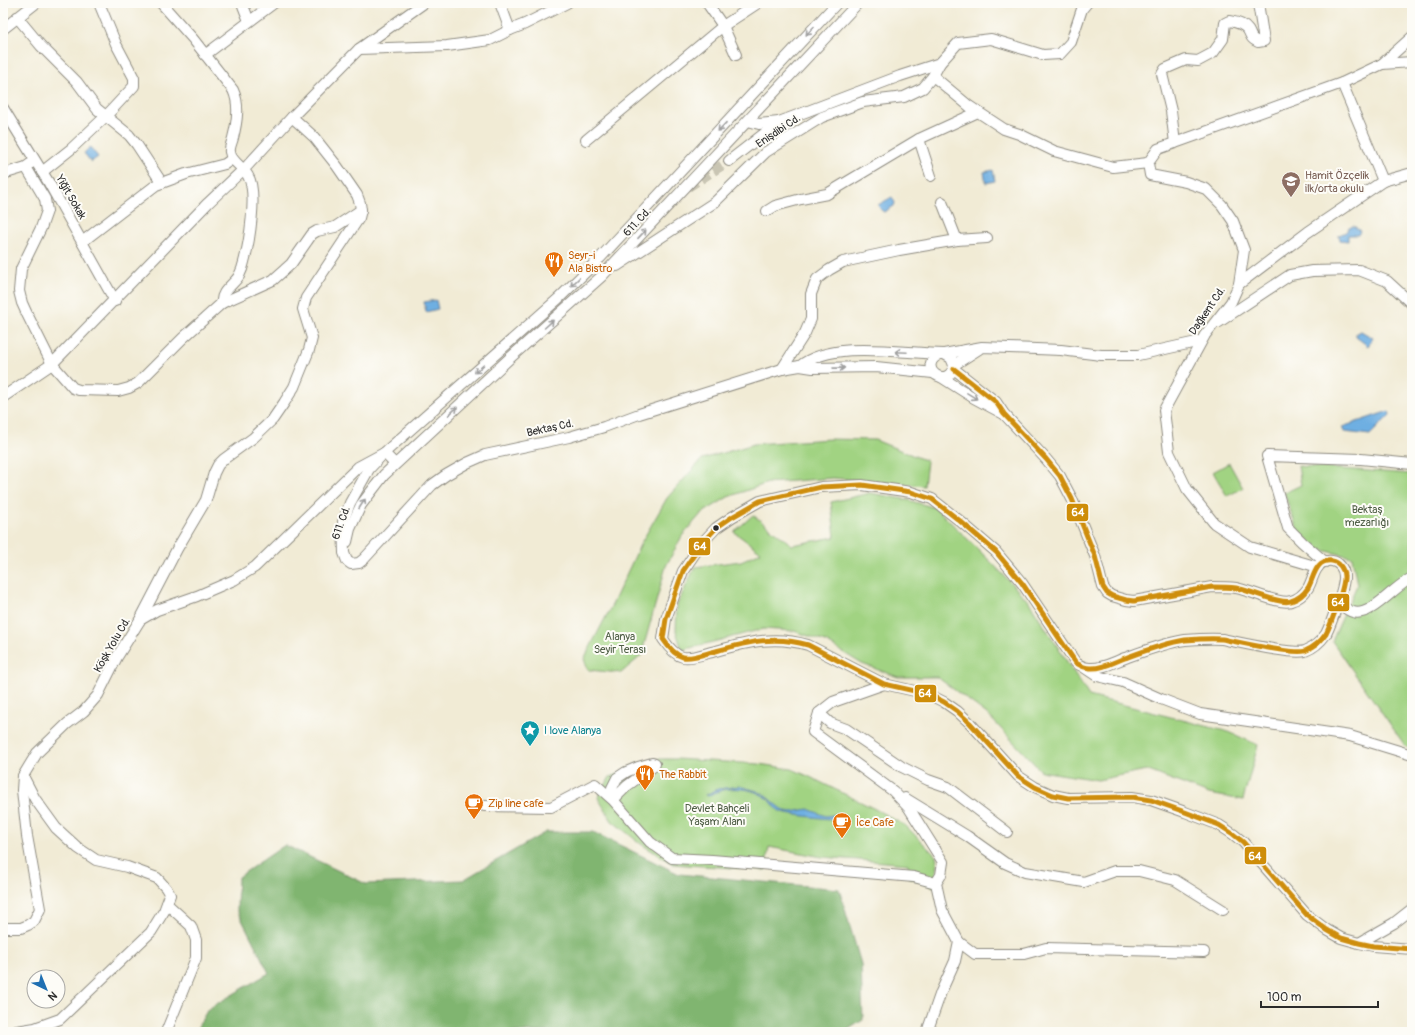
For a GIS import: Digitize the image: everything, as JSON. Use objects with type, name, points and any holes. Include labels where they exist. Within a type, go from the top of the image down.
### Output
[{"type":"street","points":[[3,29],[36,3]]},
{"type":"street","points":[[42,172],[71,149],[106,116],[131,91],[135,82],[116,44],[99,3]]},
{"type":"street","points":[[161,3],[205,54],[233,90],[237,98],[238,107],[236,126],[230,152],[232,159],[244,169],[248,176],[253,193],[249,240],[242,269],[234,282],[223,294],[221,298],[222,303]]},
{"type":"street","points":[[242,3],[249,21]]},
{"type":"street","points":[[205,54],[274,3]]},
{"type":"street","points":[[3,397],[52,364],[115,301],[208,203],[244,169],[292,117],[359,49],[424,3]]},
{"type":"street","points":[[500,3],[510,30]]},
{"type":"street","points":[[359,49],[447,46],[490,40],[567,3]]},
{"type":"street","points":[[707,3],[723,26],[736,54]]},
{"type":"street","points":[[586,140],[723,26],[758,3]]},
{"type":"street","name":"611. Cd.","points":[[344,553],[343,522],[350,503],[369,469],[384,453],[558,299],[625,232],[837,3]]},
{"type":"street","name":"611. Cd.","points":[[344,553],[350,529],[361,505],[384,475],[511,357],[602,276],[858,3]]},
{"type":"street","name":"Enişdibi Cd.","points":[[602,276],[715,202],[766,152],[822,117],[863,102],[904,97],[923,88],[933,76],[940,63],[958,43],[991,39],[1043,55],[1060,54],[1071,42],[1082,9],[1087,3]]},
{"type":"street","points":[[1175,143],[1171,111],[1162,74],[1165,69],[1186,60],[1198,61],[1213,53],[1223,39],[1225,23],[1229,21],[1238,23],[1247,28],[1252,39],[1258,42],[1264,40],[1258,3]]},
{"type":"street","points":[[17,17],[41,46],[77,82],[97,109],[129,135],[162,183]]},
{"type":"street","points":[[933,76],[978,112],[1004,129],[1019,134],[1054,151],[1113,167],[1148,163],[1158,149],[1342,83],[1382,64],[1412,37]]},
{"type":"street","points":[[1382,64],[1412,62]]},
{"type":"street","name":"Enişdibi Cd.","points":[[748,121],[758,124],[779,122],[900,76],[940,63]]},
{"type":"street","points":[[1342,83],[1383,181]]},
{"type":"street","name":"Yiğit Sokak","points":[[3,108],[42,172],[115,301]]},
{"type":"street","points":[[767,212],[775,206],[827,194],[919,139],[978,112]]},
{"type":"street","points":[[140,620],[177,549],[206,500],[218,465],[253,438],[273,419],[294,387],[309,350],[312,338],[303,309],[306,298],[360,218],[361,210],[357,195],[337,166],[314,137],[292,117]]},
{"type":"street","points":[[729,161],[779,122]]},
{"type":"street","points":[[919,139],[931,176]]},
{"type":"street","points":[[82,242],[156,185],[186,174],[225,164],[232,159]]},
{"type":"street","points":[[3,174],[26,167],[35,161]]},
{"type":"street","name":"Dağkent Cd.","points":[[1148,163],[1150,175],[1186,182],[1206,190],[1222,205],[1233,221],[1244,250],[1239,284],[1230,302],[1201,341],[1164,410],[1169,452],[1186,489],[1214,523],[1250,547],[1322,564]]},
{"type":"street","points":[[26,167],[45,199],[47,211],[41,228],[21,269],[20,291],[22,303],[52,364],[73,388],[79,390],[118,391],[129,388],[138,383],[183,338],[222,303],[274,280],[291,264],[312,234],[317,231],[335,227],[361,210]]},
{"type":"street","points":[[1239,284],[1308,232],[1383,181],[1412,173]]},
{"type":"street","points":[[625,232],[666,201]]},
{"type":"street","points":[[942,202],[957,240]]},
{"type":"street","points":[[782,369],[806,333],[811,319],[811,294],[817,279],[828,270],[843,262],[899,250],[957,240],[987,238]]},
{"type":"street","points":[[1212,326],[1290,276],[1312,271],[1358,270],[1387,281],[1412,304]]},
{"type":"street","points":[[800,366],[818,356],[855,350],[942,354],[982,347],[1061,350],[1101,355],[1138,356],[1201,341]]},
{"type":"street","points":[[800,366],[813,368],[876,367],[937,375],[950,375],[954,367],[982,347]]},
{"type":"street","points":[[1004,414],[974,398],[937,375],[931,370],[931,362],[933,358],[942,354],[951,358],[954,367],[996,402],[1004,414],[1060,476],[1072,498],[1095,556],[1103,587],[1107,593],[1112,596],[1134,601],[1212,587],[1225,587],[1237,588],[1285,603],[1304,593],[1322,564]]},
{"type":"street","name":"Bektaş Cd.","points":[[344,553],[347,561],[351,564],[359,563],[382,541],[432,485],[466,463],[485,455],[569,437],[782,369],[800,366]]},
{"type":"street","points":[[384,453],[395,464]]},
{"type":"street","name":"Köşk Yolu Cd.","points":[[3,929],[20,928],[28,925],[34,921],[40,909],[26,836],[22,790],[23,776],[37,753],[67,724],[84,711],[98,695],[117,657],[140,620],[157,610],[197,596],[234,580],[256,567],[358,467],[384,453]]},
{"type":"street","points":[[1322,564],[1288,528],[1267,456],[1412,464]]},
{"type":"street","points":[[350,475],[369,469],[384,475]]},
{"type":"street","points":[[1412,755],[1350,736],[1200,714],[1123,682],[1097,676],[1076,663],[1022,583],[996,552],[932,499],[911,492],[862,485],[821,487],[760,501],[732,516],[716,528],[702,543],[683,571],[666,619],[663,639],[675,653],[682,657],[690,657],[725,648],[767,640],[781,639],[795,641],[820,650],[884,684],[928,694],[944,702],[970,723],[1018,776],[1035,787],[1053,795],[1068,798],[1132,796],[1180,809],[1219,825],[1234,834],[1243,842],[1306,915],[1327,930],[1341,938],[1373,946],[1412,948]]},
{"type":"street","points":[[1083,667],[1098,668],[1149,649],[1185,640],[1220,639],[1300,652],[1314,646],[1326,633],[1338,602],[1344,578],[1344,574],[1339,565],[1334,562],[1322,564]]},
{"type":"street","points":[[1338,602],[1348,611],[1362,613],[1412,578]]},
{"type":"street","points":[[884,684],[833,702],[818,713],[813,732],[893,791],[967,836],[1005,863],[1025,872],[1084,882],[1115,871],[1139,871],[1175,880],[1223,910]]},
{"type":"street","points":[[818,713],[830,723],[846,729],[902,767],[928,780],[948,787],[1007,832]]},
{"type":"street","points":[[11,1032],[35,1028],[60,1019],[152,932],[167,904],[170,895],[157,878],[127,867],[96,860],[78,848],[56,828],[35,799],[23,776]]},
{"type":"street","points":[[484,806],[551,807],[594,784],[613,800],[650,842],[672,858],[914,877],[936,883]]},
{"type":"street","points":[[893,791],[909,808],[943,862],[941,875],[936,883],[942,910],[959,942],[975,954],[1024,954],[1046,948],[1204,952]]},
{"type":"street","points":[[166,1032],[196,958],[196,940],[190,926],[167,904]]},
{"type":"street","points":[[1359,943],[1394,923],[1412,909]]},
{"type":"street","points":[[928,1032],[941,992],[955,961],[959,942]]},
{"type":"green space","name":"Alanya Seyir Terası","points":[[830,439],[875,440],[927,461],[924,486],[833,478],[768,483],[728,497],[701,514],[682,536],[666,566],[641,656],[621,673],[588,670],[584,659],[613,603],[641,543],[667,498],[702,459],[754,444]]},
{"type":"green space","points":[[1229,463],[1243,488],[1227,496],[1213,472]]},
{"type":"green space","name":"Bektaş mezarlığı","points":[[1298,466],[1412,474],[1412,749],[1406,747],[1332,641],[1357,585],[1352,557],[1318,549],[1298,531],[1284,493],[1301,485]]},
{"type":"green space","points":[[870,493],[904,499],[936,508],[1029,602],[1089,696],[1229,732],[1258,745],[1243,800],[1209,794],[1146,770],[1098,780],[1041,771],[987,714],[937,677],[898,677],[862,664],[826,642],[794,631],[763,629],[682,650],[676,631],[677,605],[695,567],[741,561],[761,552],[734,532],[753,515],[792,545],[835,537],[831,502]]},
{"type":"green space","name":"Devlet Bahçeli Yaşam Alanı","points":[[655,759],[759,764],[792,769],[808,776],[906,826],[936,856],[938,865],[934,887],[909,877],[908,864],[822,857],[769,847],[765,870],[673,864],[641,844],[612,821],[598,798],[610,777]]},
{"type":"green space","points":[[546,832],[593,832],[679,874],[839,889],[861,964],[863,1020],[844,1032],[195,1032],[208,1009],[269,973],[237,910],[238,877],[285,845],[366,884],[463,880]]},
{"type":"water","points":[[90,147],[98,157],[91,162],[84,153]]},
{"type":"water","points":[[993,170],[995,181],[986,183],[984,172]]},
{"type":"water","points":[[892,197],[895,203],[894,206],[884,212],[881,210],[878,205]]},
{"type":"water","points":[[1354,226],[1360,231],[1358,235],[1348,235],[1348,241],[1340,240],[1339,235],[1346,232],[1349,227]]},
{"type":"water","points":[[436,300],[438,309],[426,312],[424,302]]},
{"type":"water","points":[[1361,331],[1373,338],[1368,346],[1356,337],[1356,333]]},
{"type":"water","points":[[1389,411],[1390,415],[1370,435],[1344,432],[1342,427]]},
{"type":"water","points":[[740,786],[763,794],[785,811],[792,812],[808,809],[826,816],[840,814],[846,821],[782,812],[763,795],[747,790],[731,789],[715,792],[708,796],[706,795],[718,789]]},
{"type":"tunnel","points":[[688,187],[729,161]]},
{"type":"transit line","name":"64","points":[[954,369],[996,402],[1004,414],[1060,476],[1072,499],[1095,556],[1103,587],[1107,593],[1112,596],[1134,601],[1212,587],[1227,587],[1242,589],[1264,597],[1286,602],[1298,598],[1303,594],[1319,566],[1326,561],[1332,561],[1339,564],[1342,568],[1344,573],[1344,581],[1326,634],[1317,644],[1305,651],[1299,652],[1278,650],[1222,639],[1194,639],[1162,645],[1103,666],[1094,668],[1084,667],[1076,663],[1022,583],[996,552],[960,521],[932,499],[911,492],[862,485],[821,487],[760,501],[716,528],[702,543],[683,571],[666,619],[663,639],[671,650],[680,656],[691,657],[762,641],[784,640],[808,645],[884,684],[928,694],[944,702],[970,723],[1018,776],[1035,787],[1053,795],[1068,798],[1132,797],[1151,800],[1219,825],[1243,842],[1307,915],[1327,930],[1341,938],[1359,943],[1373,946],[1412,949]]},
{"type":"place","name":"Hamit Özçelik ilk/orta okulu","points":[[1291,198]]},
{"type":"place","name":"Seyr-i Ala Bistro","points":[[554,278]]},
{"type":"place","name":"I love Alanya","points":[[530,747]]},
{"type":"place","name":"The Rabbit","points":[[645,791]]},
{"type":"place","name":"Zip line cafe","points":[[474,820]]},
{"type":"place","name":"İce Cafe","points":[[842,839]]}]
